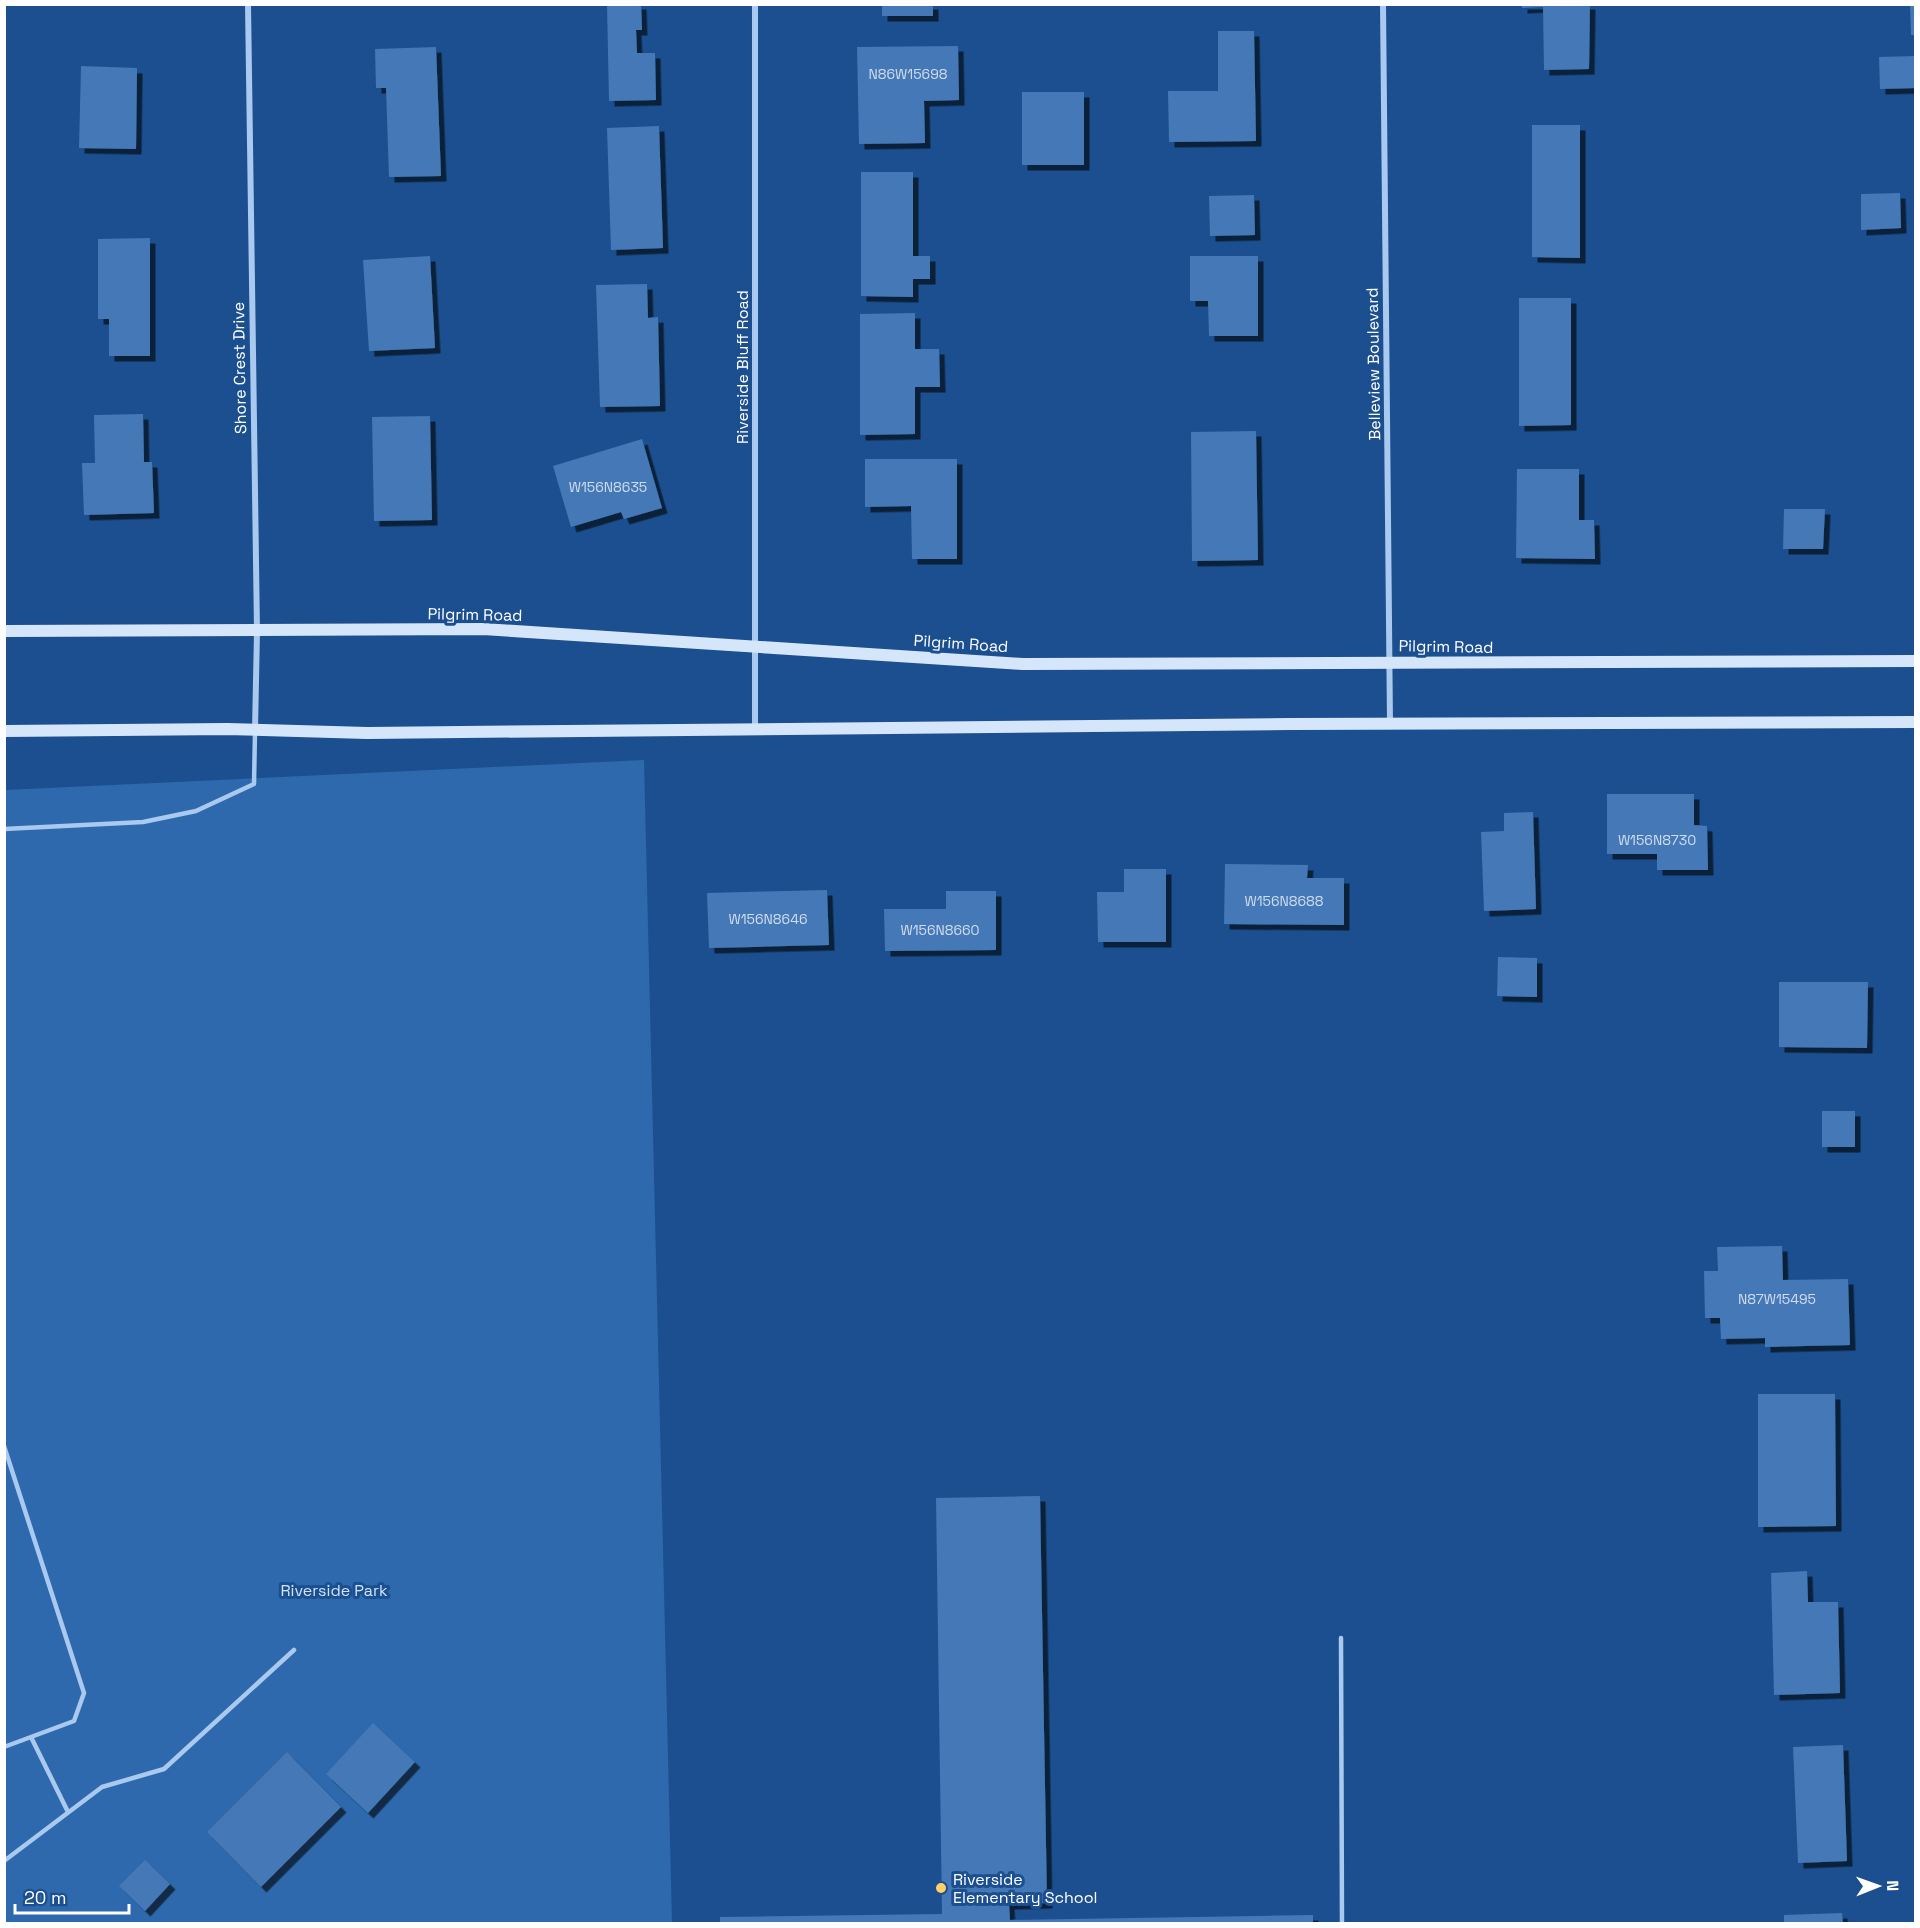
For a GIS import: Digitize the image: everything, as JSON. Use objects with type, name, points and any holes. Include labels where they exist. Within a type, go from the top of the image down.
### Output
[{"type":"street","name":"Shore Crest Drive","points":[[248,4],[256,631],[255,731]]},
{"type":"street","name":"Riverside Bluff Road","points":[[754,4],[756,574],[753,646],[755,730]]},
{"type":"street","name":"Belleview Boulevard","points":[[1383,4],[1390,724]]},
{"type":"street","name":"Pilgrim Road","points":[[4,631],[483,629],[1022,664],[1916,661]]},
{"type":"street","points":[[4,731],[379,733],[1916,722]]},
{"type":"lane","points":[[4,829],[143,822],[196,811],[254,784],[255,731]]},
{"type":"lane","points":[[4,1446],[84,1693],[74,1721],[4,1747]]},
{"type":"lane","points":[[1341,1638],[1342,1923]]},
{"type":"lane","points":[[4,1861],[102,1787],[164,1769],[294,1650]]},
{"type":"lane","points":[[31,1737],[68,1812]]},
{"type":"green space","name":"Riverside Park","points":[[644,760],[672,1923],[5,1923],[5,790]]},
{"type":"building","points":[[607,4],[641,4],[642,30],[636,30],[637,53],[655,53],[656,100],[609,101]]},
{"type":"building","points":[[882,4],[933,4],[933,16],[882,16]]},
{"type":"building","points":[[1522,4],[1590,4],[1589,69],[1544,70],[1543,7],[1522,8]]},
{"type":"building","points":[[1910,4],[1916,4],[1916,35],[1911,35]]},
{"type":"building","points":[[1218,31],[1254,31],[1256,141],[1169,142],[1168,91],[1218,91]]},
{"type":"building","points":[[958,46],[959,100],[924,101],[925,143],[859,144],[857,47]]},
{"type":"building","points":[[436,47],[441,176],[389,177],[386,88],[376,88],[375,49]]},
{"type":"building","points":[[1916,56],[1916,88],[1880,89],[1879,57]]},
{"type":"building","points":[[81,66],[137,68],[136,149],[79,148]]},
{"type":"building","points":[[1022,92],[1084,92],[1084,165],[1022,165]]},
{"type":"building","points":[[1532,125],[1580,125],[1580,258],[1532,257]]},
{"type":"building","points":[[659,126],[663,248],[611,250],[607,128]]},
{"type":"building","points":[[861,172],[913,172],[913,256],[930,256],[930,279],[913,279],[913,297],[861,296]]},
{"type":"building","points":[[1900,193],[1901,228],[1861,230],[1861,194]]},
{"type":"building","points":[[1254,195],[1255,235],[1210,236],[1209,196]]},
{"type":"building","points":[[150,238],[150,356],[109,356],[109,319],[98,319],[98,239]]},
{"type":"building","points":[[430,256],[435,348],[369,351],[363,260]]},
{"type":"building","points":[[1190,256],[1258,256],[1258,336],[1209,336],[1208,301],[1190,301]]},
{"type":"building","points":[[647,284],[648,318],[658,317],[660,406],[600,407],[596,285]]},
{"type":"building","points":[[1519,298],[1571,298],[1571,425],[1519,426]]},
{"type":"building","points":[[915,313],[915,349],[939,349],[940,387],[915,387],[915,434],[860,435],[860,314]]},
{"type":"building","points":[[143,414],[144,462],[152,462],[154,513],[84,515],[82,463],[95,463],[94,415]]},
{"type":"building","points":[[430,416],[432,520],[374,521],[372,417]]},
{"type":"building","points":[[1256,431],[1258,560],[1192,561],[1191,432]]},
{"type":"building","points":[[642,439],[662,508],[624,519],[621,512],[571,527],[553,466]]},
{"type":"building","points":[[865,459],[957,459],[957,559],[912,559],[911,506],[865,507]]},
{"type":"building","points":[[1517,469],[1579,469],[1579,520],[1594,520],[1595,559],[1516,558]]},
{"type":"building","points":[[1784,509],[1825,509],[1823,549],[1783,549]]},
{"type":"building","points":[[1607,794],[1694,794],[1694,825],[1707,826],[1708,870],[1657,870],[1657,854],[1607,854]]},
{"type":"building","points":[[1533,812],[1536,909],[1484,911],[1481,832],[1504,831],[1504,813]]},
{"type":"building","points":[[1225,864],[1308,865],[1307,878],[1344,878],[1344,925],[1224,924]]},
{"type":"building","points":[[1124,869],[1166,869],[1166,942],[1098,942],[1097,892],[1124,892]]},
{"type":"building","points":[[827,890],[829,945],[709,948],[707,893]]},
{"type":"building","points":[[946,891],[996,891],[996,950],[885,951],[884,909],[946,909]]},
{"type":"building","points":[[1498,957],[1537,958],[1537,997],[1497,996]]},
{"type":"building","points":[[1779,982],[1868,982],[1867,1048],[1779,1047]]},
{"type":"building","points":[[1822,1111],[1855,1111],[1855,1147],[1822,1147]]},
{"type":"building","points":[[1782,1246],[1783,1280],[1848,1279],[1850,1345],[1765,1347],[1765,1338],[1721,1339],[1720,1318],[1705,1318],[1704,1271],[1718,1271],[1717,1247]]},
{"type":"building","points":[[1758,1394],[1835,1394],[1836,1526],[1758,1527]]},
{"type":"building","points":[[1040,1496],[1047,1903],[1009,1904],[1010,1920],[1313,1915],[1313,1924],[720,1924],[720,1917],[942,1914],[936,1498]]},
{"type":"building","points":[[1807,1571],[1808,1602],[1838,1602],[1840,1693],[1774,1695],[1771,1573]]},
{"type":"building","points":[[373,1723],[415,1762],[368,1813],[326,1774]]},
{"type":"building","points":[[1843,1745],[1847,1861],[1798,1863],[1793,1747]]},
{"type":"building","points":[[287,1752],[341,1807],[261,1887],[207,1832]]},
{"type":"building","points":[[145,1860],[170,1884],[145,1911],[119,1886]]},
{"type":"building","points":[[1842,1913],[1843,1924],[1784,1924],[1784,1915]]},
{"type":"place","name":"Riverside Elementary School","points":[[941,1888]]}]
